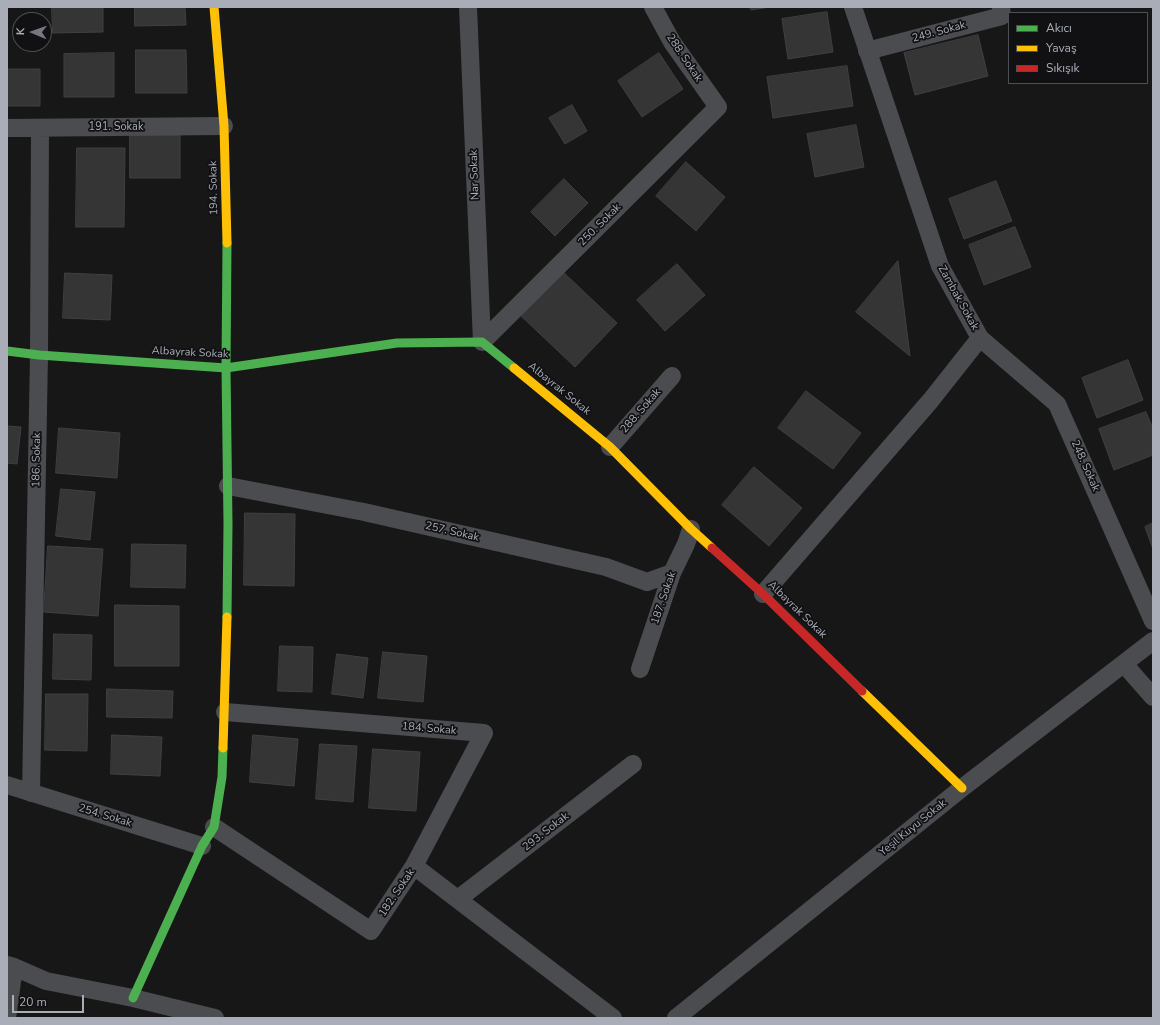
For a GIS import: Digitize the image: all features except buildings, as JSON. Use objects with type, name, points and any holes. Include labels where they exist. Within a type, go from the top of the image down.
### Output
[{"type":"street","name":"194. Sokak","points":[[214,7],[224,126],[227,250],[226,368],[228,486],[225,712],[222,777],[214,827]]},
{"type":"street","name":"Nar Sokak","points":[[468,7],[482,342]]},
{"type":"street","name":"288. Sokak","points":[[653,7],[672,42],[718,107]]},
{"type":"street","name":"Zambak Sokak","points":[[763,594],[931,400],[980,338],[940,266],[853,7]]},
{"type":"street","name":"249. Sokak","points":[[867,51],[1002,16],[1000,7]]},
{"type":"street","name":"250. Sokak","points":[[482,342],[718,107]]},
{"type":"street","name":"191. Sokak","points":[[7,128],[224,126]]},
{"type":"street","name":"186. Sokak","points":[[31,793],[39,355],[40,128]]},
{"type":"street","name":"248. Sokak","points":[[980,338],[1057,404],[1153,620]]},
{"type":"street","name":"Albayrak Sokak","points":[[7,351],[39,355],[226,368],[398,343],[482,342],[610,447],[691,529],[763,594],[962,788]]},
{"type":"street","name":"288. Sokak","points":[[610,447],[672,376]]},
{"type":"street","name":"257. Sokak","points":[[228,486],[364,512],[606,567],[648,582],[672,573]]},
{"type":"street","name":"187. Sokak","points":[[640,669],[672,573],[686,544],[691,529]]},
{"type":"street","name":"Yeşil Kuyu Sokak","points":[[676,1018],[962,788],[1153,641]]},
{"type":"street","points":[[1124,664],[1153,696]]},
{"type":"street","name":"184. Sokak","points":[[225,712],[484,733],[414,866]]},
{"type":"street","name":"293. Sokak","points":[[458,899],[633,764]]},
{"type":"street","name":"254. Sokak","points":[[7,785],[202,846]]},
{"type":"street","points":[[133,998],[202,846],[214,827]]},
{"type":"street","name":"182. Sokak","points":[[214,827],[371,931],[414,866],[613,1018]]},
{"type":"street","points":[[7,1018],[11,966],[46,981],[133,998],[215,1018]]},
{"type":"traffic: fast","points":[[227,243],[227,617]]},
{"type":"traffic: fast","points":[[7,351],[39,355],[226,368],[397,343],[482,342],[514,368]]},
{"type":"traffic: fast","points":[[133,998],[202,846],[214,827],[222,777],[223,748]]},
{"type":"traffic: slow","points":[[214,7],[224,126],[227,243]]},
{"type":"traffic: slow","points":[[514,368],[610,447],[691,529],[712,548]]},
{"type":"traffic: slow","points":[[223,748],[227,617]]},
{"type":"traffic: slow","points":[[862,691],[962,788]]},
{"type":"traffic: jam","points":[[712,548],[763,594],[862,691]]}]
